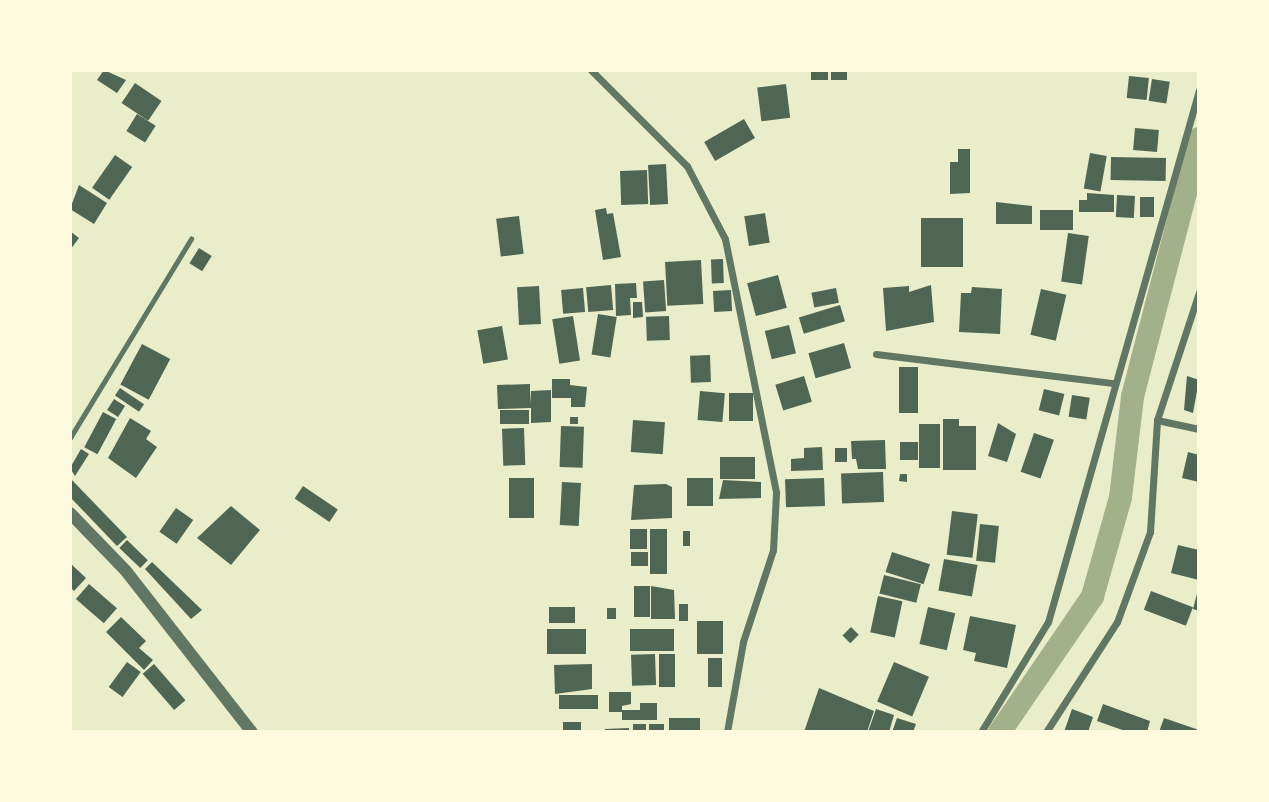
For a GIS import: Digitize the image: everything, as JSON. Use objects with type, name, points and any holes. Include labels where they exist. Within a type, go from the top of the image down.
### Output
[{"type":"street","points":[[591,70],[687,166],[725,239],[776,494],[774,550],[743,642],[727,732]]},
{"type":"street","points":[[981,732],[1048,622],[1113,383],[1199,90]]},
{"type":"street","points":[[1046,732],[1117,622],[1150,532],[1157,420],[1199,292]]},
{"type":"street","points":[[876,354],[1113,383]]},
{"type":"street","points":[[1157,420],[1199,429]]},
{"type":"street","points":[[70,513],[126,571],[252,732]]},
{"type":"lane","points":[[70,438],[191,239]]},
{"type":"building","points":[[104,70],[126,80],[117,93],[97,80]]},
{"type":"building","points":[[811,70],[828,70],[828,80],[811,80]]},
{"type":"building","points":[[831,70],[847,70],[847,80],[831,80]]},
{"type":"building","points":[[1129,76],[1149,78],[1147,100],[1127,98]]},
{"type":"building","points":[[1152,79],[1170,82],[1166,104],[1149,101]]},
{"type":"building","points":[[135,83],[162,101],[148,121],[122,103]]},
{"type":"building","points":[[786,84],[790,118],[761,121],[757,88]]},
{"type":"building","points":[[137,114],[156,126],[145,143],[126,131]]},
{"type":"building","points":[[744,119],[755,138],[715,161],[704,142]]},
{"type":"building","points":[[1135,128],[1159,130],[1157,152],[1133,150]]},
{"type":"building","points":[[958,149],[970,149],[970,193],[950,194],[950,162],[958,162]]},
{"type":"building","points":[[1090,153],[1107,156],[1100,191],[1084,188]]},
{"type":"building","points":[[115,155],[132,167],[109,200],[92,188]]},
{"type":"building","points":[[1111,157],[1166,158],[1166,181],[1111,180]]},
{"type":"building","points":[[666,164],[668,204],[650,205],[648,165]]},
{"type":"building","points":[[647,170],[648,204],[621,205],[620,171]]},
{"type":"building","points":[[79,185],[107,203],[94,224],[70,209]]},
{"type":"building","points":[[1087,193],[1114,195],[1114,212],[1079,212],[1079,200],[1087,200]]},
{"type":"building","points":[[1117,195],[1135,196],[1134,218],[1116,217]]},
{"type":"building","points":[[1140,197],[1154,197],[1154,217],[1140,217]]},
{"type":"building","points":[[996,202],[1032,206],[1032,224],[996,224]]},
{"type":"building","points":[[606,208],[607,214],[613,213],[621,257],[603,260],[595,210]]},
{"type":"building","points":[[1040,210],[1073,210],[1073,230],[1040,230]]},
{"type":"building","points":[[765,213],[770,243],[749,246],[744,216]]},
{"type":"building","points":[[519,216],[524,254],[501,257],[496,219]]},
{"type":"building","points":[[921,218],[963,218],[963,267],[921,267]]},
{"type":"building","points":[[70,231],[79,238],[70,250]]},
{"type":"building","points":[[1068,233],[1089,236],[1082,284],[1061,282]]},
{"type":"building","points":[[199,248],[212,256],[202,271],[189,263]]},
{"type":"building","points":[[711,259],[723,259],[724,283],[712,283]]},
{"type":"building","points":[[701,260],[703,304],[667,306],[665,262]]},
{"type":"building","points":[[778,275],[787,308],[756,316],[747,283]]},
{"type":"building","points":[[664,280],[666,311],[645,312],[643,281]]},
{"type":"building","points":[[636,283],[637,298],[630,298],[631,315],[616,316],[615,284]]},
{"type":"building","points":[[611,285],[613,310],[588,312],[586,287]]},
{"type":"building","points":[[931,285],[934,322],[886,331],[883,288],[909,286],[909,292]]},
{"type":"building","points":[[539,286],[541,324],[519,325],[517,287]]},
{"type":"building","points":[[972,287],[1002,289],[1000,334],[959,332],[961,293],[971,293]]},
{"type":"building","points":[[583,288],[585,312],[563,314],[561,290]]},
{"type":"building","points":[[836,288],[839,303],[814,307],[811,293]]},
{"type":"building","points":[[1041,289],[1066,295],[1056,341],[1030,335]]},
{"type":"building","points":[[731,290],[732,311],[714,312],[713,291]]},
{"type":"building","points":[[633,302],[642,302],[643,317],[633,318]]},
{"type":"building","points":[[840,305],[845,321],[804,334],[799,318]]},
{"type":"building","points":[[598,314],[617,317],[610,357],[592,354]]},
{"type":"building","points":[[573,316],[580,360],[559,364],[552,319]]},
{"type":"building","points":[[669,316],[670,340],[647,341],[646,317]]},
{"type":"building","points":[[789,325],[796,353],[772,359],[765,331]]},
{"type":"building","points":[[502,326],[508,359],[483,364],[477,330]]},
{"type":"building","points":[[844,343],[851,368],[816,378],[808,353]]},
{"type":"building","points":[[142,344],[170,359],[149,400],[120,385]]},
{"type":"building","points":[[710,355],[711,382],[691,383],[690,356]]},
{"type":"building","points":[[899,367],[918,367],[918,413],[899,413]]},
{"type":"building","points":[[804,376],[812,402],[783,411],[775,385]]},
{"type":"building","points":[[1187,376],[1199,380],[1193,413],[1184,410]]},
{"type":"building","points":[[552,379],[570,379],[570,385],[587,387],[585,407],[571,407],[571,398],[552,398]]},
{"type":"building","points":[[530,384],[530,404],[531,391],[551,390],[551,422],[531,423],[531,408],[498,409],[497,385]]},
{"type":"building","points":[[120,388],[144,404],[139,412],[115,395]]},
{"type":"building","points":[[1044,389],[1064,394],[1059,415],[1039,410]]},
{"type":"building","points":[[700,391],[725,393],[722,422],[697,420]]},
{"type":"building","points":[[729,393],[753,393],[753,421],[729,421]]},
{"type":"building","points":[[1072,395],[1090,398],[1086,420],[1069,417]]},
{"type":"building","points":[[114,399],[125,406],[118,417],[107,410]]},
{"type":"building","points":[[500,410],[529,410],[529,424],[500,424]]},
{"type":"building","points":[[103,412],[116,419],[97,454],[84,447]]},
{"type":"building","points":[[570,417],[578,417],[578,424],[570,424]]},
{"type":"building","points":[[130,418],[151,431],[146,439],[157,447],[136,478],[108,458]]},
{"type":"building","points":[[943,419],[959,419],[959,426],[976,426],[976,470],[943,470]]},
{"type":"building","points":[[633,420],[665,422],[663,454],[631,452]]},
{"type":"building","points":[[998,423],[1016,434],[1007,462],[988,456]]},
{"type":"building","points":[[919,424],[940,424],[940,468],[919,468]]},
{"type":"building","points":[[561,426],[584,427],[583,468],[560,467]]},
{"type":"building","points":[[524,428],[525,465],[503,466],[502,429]]},
{"type":"building","points":[[1034,433],[1054,440],[1041,479],[1021,472]]},
{"type":"building","points":[[885,440],[886,469],[858,469],[856,459],[852,459],[851,441]]},
{"type":"building","points":[[900,442],[918,442],[918,460],[900,460]]},
{"type":"building","points":[[822,447],[823,470],[791,471],[791,459],[804,458],[804,448]]},
{"type":"building","points":[[835,448],[847,448],[847,462],[835,462]]},
{"type":"building","points":[[81,449],[89,454],[75,476],[70,468]]},
{"type":"building","points":[[1188,452],[1199,455],[1199,482],[1182,478]]},
{"type":"building","points":[[720,457],[755,457],[755,479],[720,479]]},
{"type":"building","points":[[883,472],[884,502],[842,503],[841,473]]},
{"type":"building","points":[[900,474],[907,474],[907,482],[899,481]]},
{"type":"building","points":[[70,478],[127,537],[117,546],[70,497]]},
{"type":"building","points":[[509,478],[534,478],[534,518],[509,518]]},
{"type":"building","points":[[687,478],[713,478],[713,506],[687,506]]},
{"type":"building","points":[[824,478],[825,506],[786,507],[785,479]]},
{"type":"building","points":[[723,480],[761,482],[761,498],[719,499]]},
{"type":"building","points":[[562,482],[581,483],[579,526],[560,525]]},
{"type":"building","points":[[666,484],[672,487],[672,518],[631,520],[634,485]]},
{"type":"building","points":[[303,486],[338,509],[329,522],[295,498]]},
{"type":"building","points":[[231,506],[260,530],[231,565],[197,538]]},
{"type":"building","points":[[176,508],[193,520],[177,544],[159,532]]},
{"type":"building","points":[[952,511],[978,514],[972,558],[947,555]]},
{"type":"building","points":[[980,524],[999,526],[995,563],[976,561]]},
{"type":"building","points":[[630,529],[647,529],[647,549],[630,549]]},
{"type":"building","points":[[650,529],[667,529],[667,574],[650,574]]},
{"type":"building","points":[[683,531],[690,531],[690,546],[683,546]]},
{"type":"building","points":[[127,540],[148,560],[140,568],[119,548]]},
{"type":"building","points":[[1178,545],[1199,550],[1199,580],[1171,573]]},
{"type":"building","points":[[631,552],[648,552],[648,566],[631,566]]},
{"type":"building","points":[[892,552],[930,564],[924,584],[886,572]]},
{"type":"building","points":[[944,559],[977,565],[972,596],[938,591]]},
{"type":"building","points":[[152,562],[202,610],[191,619],[145,569]]},
{"type":"building","points":[[70,563],[86,578],[74,591],[70,587]]},
{"type":"building","points":[[884,575],[921,584],[916,603],[879,593]]},
{"type":"building","points":[[89,584],[117,608],[104,623],[76,599]]},
{"type":"building","points":[[634,586],[650,586],[650,617],[634,617]]},
{"type":"building","points":[[651,586],[674,590],[675,619],[651,619]]},
{"type":"building","points":[[1199,590],[1199,611],[1193,609]]},
{"type":"building","points":[[1151,591],[1193,607],[1186,626],[1144,610]]},
{"type":"building","points":[[878,596],[902,601],[895,637],[870,632]]},
{"type":"building","points":[[679,604],[688,604],[688,621],[679,621]]},
{"type":"building","points":[[549,607],[575,607],[575,623],[549,623]]},
{"type":"building","points":[[928,607],[955,613],[947,650],[919,644]]},
{"type":"building","points":[[607,608],[616,608],[616,619],[607,619]]},
{"type":"building","points":[[970,616],[1016,625],[1007,668],[974,661],[976,653],[963,650]]},
{"type":"building","points":[[121,617],[146,641],[139,648],[153,660],[144,670],[106,632]]},
{"type":"building","points":[[697,621],[723,621],[723,654],[697,654]]},
{"type":"building","points":[[851,627],[859,635],[850,643],[843,635]]},
{"type":"building","points":[[547,629],[586,629],[586,654],[547,654]]},
{"type":"building","points":[[630,629],[674,629],[674,651],[630,651]]},
{"type":"building","points":[[655,654],[656,685],[632,686],[631,655]]},
{"type":"building","points":[[659,654],[675,654],[675,687],[659,687]]},
{"type":"building","points":[[708,658],[722,658],[722,687],[708,687]]},
{"type":"building","points":[[127,662],[141,672],[123,697],[109,687]]},
{"type":"building","points":[[894,662],[929,677],[912,716],[877,702]]},
{"type":"building","points":[[154,664],[185,700],[174,710],[143,674]]},
{"type":"building","points":[[592,664],[592,689],[555,694],[554,665]]},
{"type":"building","points":[[819,688],[874,711],[867,732],[804,732]]},
{"type":"building","points":[[609,692],[631,692],[631,704],[622,706],[622,712],[609,712]]},
{"type":"building","points":[[559,695],[598,695],[598,709],[559,709]]},
{"type":"building","points":[[640,703],[657,703],[657,720],[622,720],[622,710],[640,710]]},
{"type":"building","points":[[1103,704],[1150,721],[1147,732],[1128,732],[1097,721]]},
{"type":"building","points":[[876,709],[894,715],[889,732],[868,732]]},
{"type":"building","points":[[1072,709],[1093,717],[1088,732],[1064,732]]},
{"type":"building","points":[[669,718],[700,718],[700,732],[669,732]]},
{"type":"building","points":[[897,718],[916,724],[913,732],[892,732]]},
{"type":"building","points":[[1164,718],[1199,730],[1199,732],[1159,732]]},
{"type":"building","points":[[563,722],[581,722],[581,732],[563,732]]},
{"type":"building","points":[[633,724],[646,724],[646,732],[633,732]]},
{"type":"building","points":[[649,724],[664,724],[664,732],[649,732]]},
{"type":"building","points":[[629,728],[629,732],[605,732],[605,729]]},
{"type":"waterway","points":[[999,732],[1092,596],[1120,497],[1132,396],[1199,138]]}]
